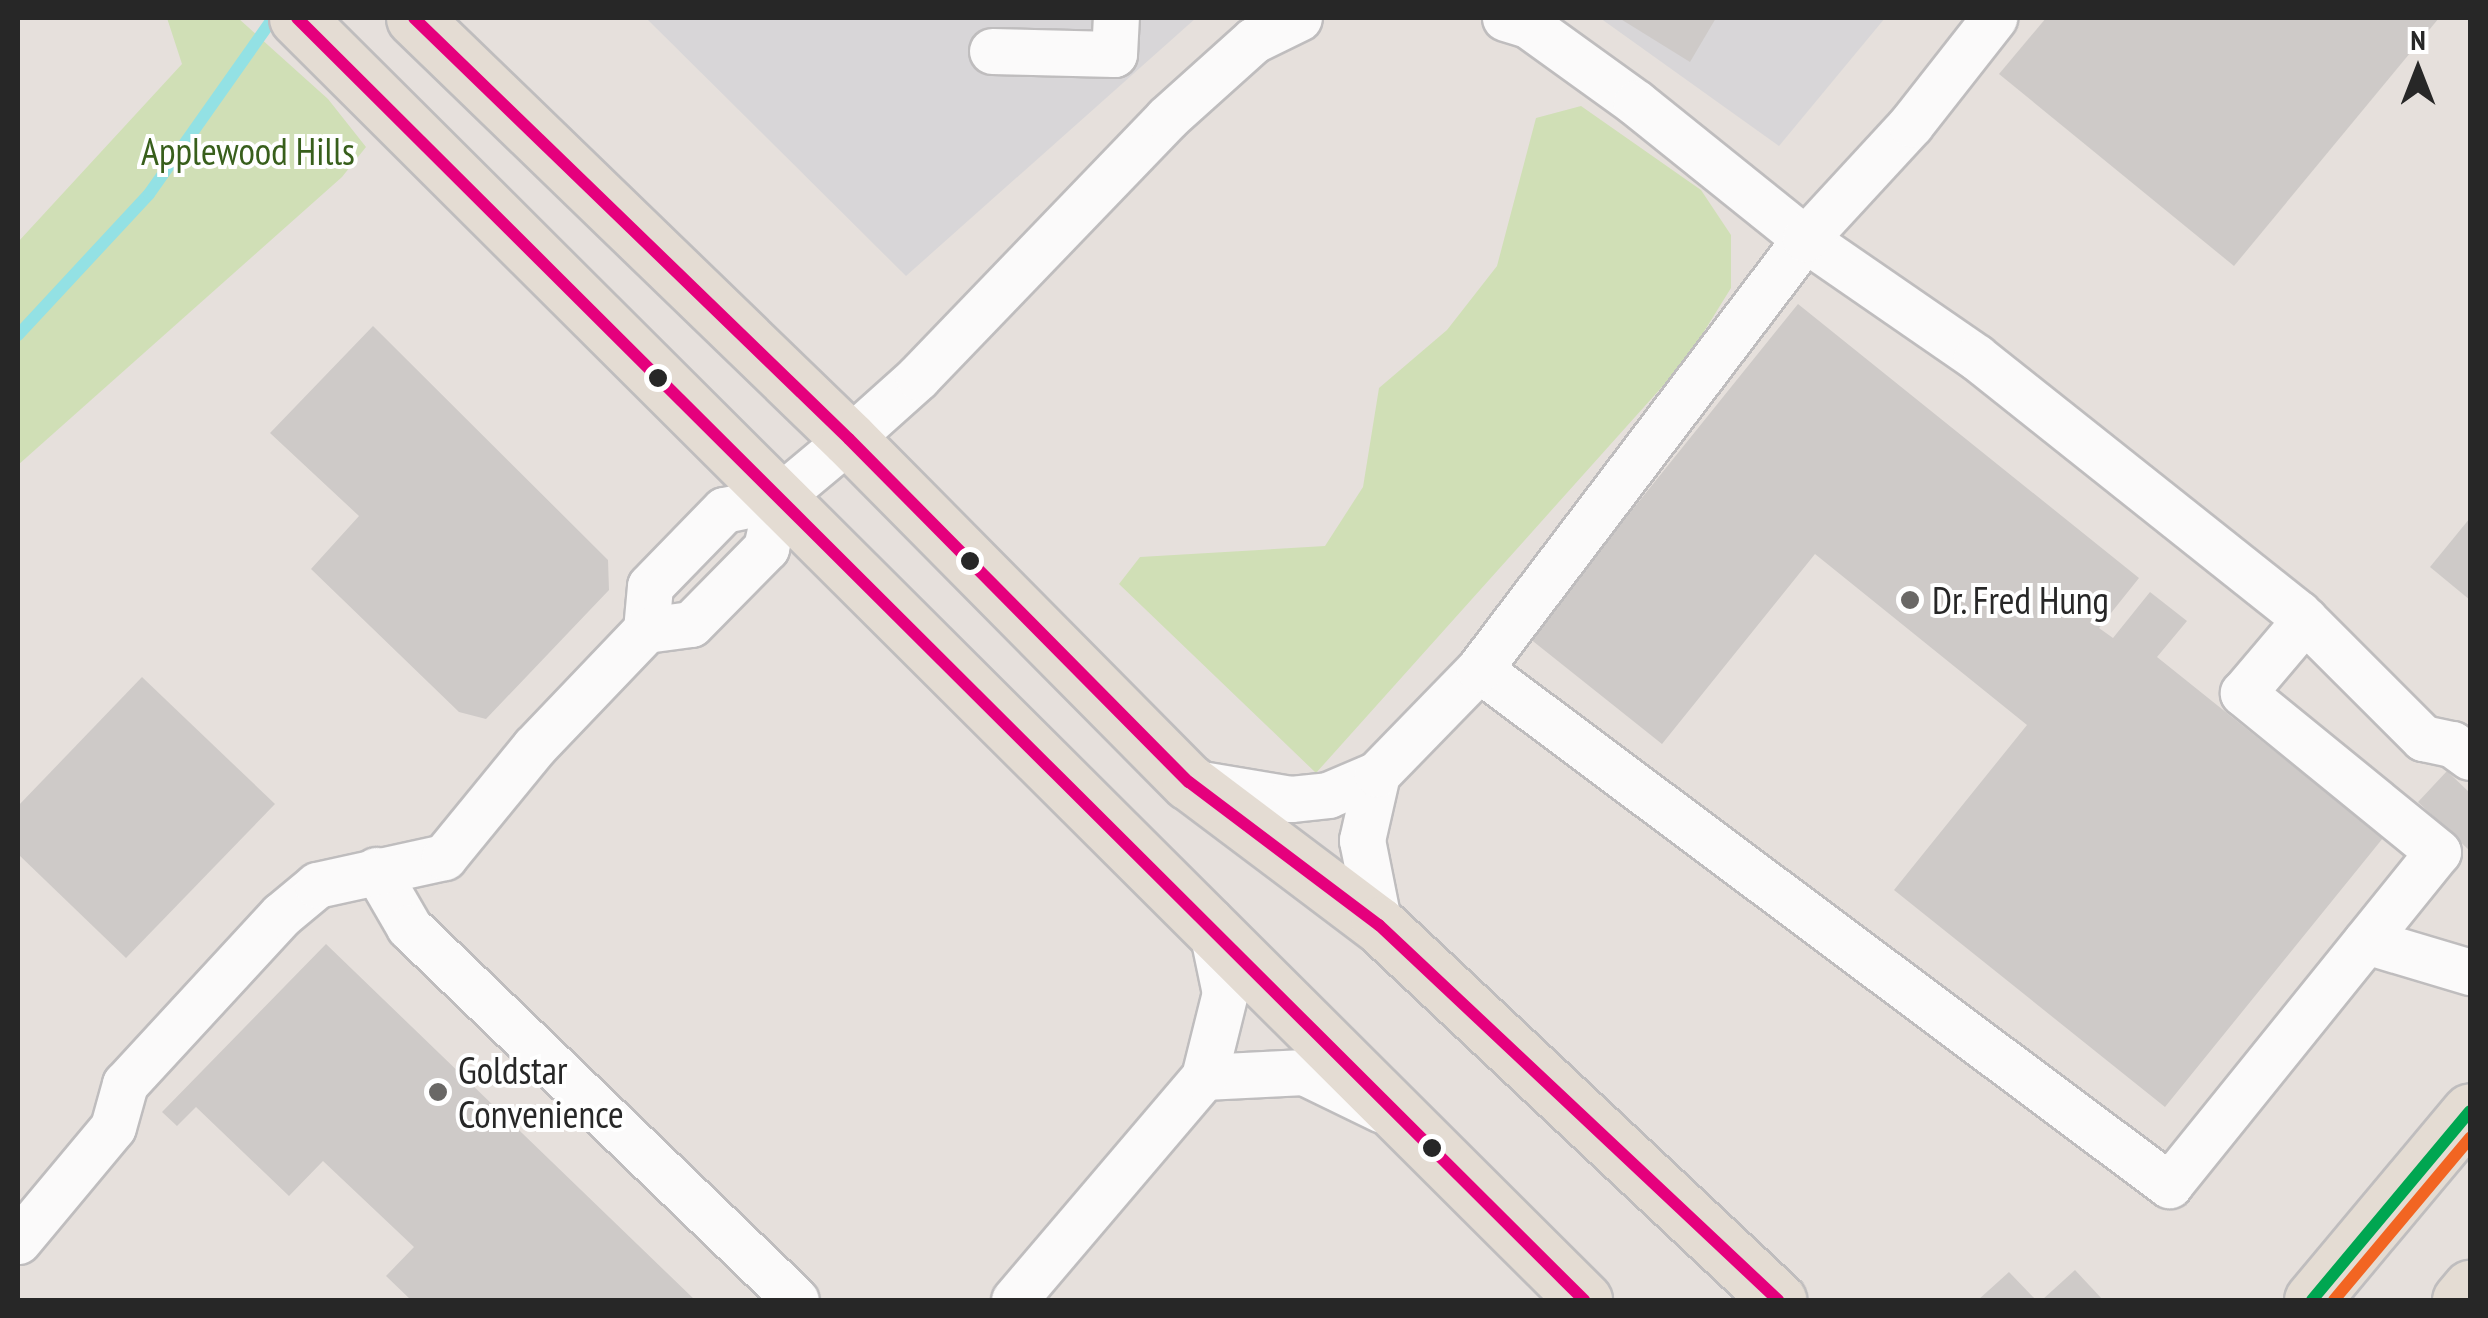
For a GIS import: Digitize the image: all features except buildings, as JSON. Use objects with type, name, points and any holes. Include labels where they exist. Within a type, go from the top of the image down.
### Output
[{"type":"main road","points":[[296,18],[777,499],[1210,920],[1394,1115],[1584,1300]]},
{"type":"main road","points":[[429,32],[849,439],[1188,782],[1379,925],[1778,1300]]},
{"type":"main road","points":[[2312,1300],[2470,1111]]},
{"type":"main road","points":[[2460,1300],[2470,1288]]},
{"type":"street","points":[[1012,18],[1008,37],[992,51],[1114,54],[1116,18]]},
{"type":"street","points":[[18,1241],[114,1128],[125,1084],[281,915],[317,885],[444,857],[534,748],[646,630],[691,624],[766,548],[777,499],[918,377],[1167,118],[1254,40],[1299,18]]},
{"type":"street","points":[[1506,18],[1528,25],[1636,103],[1805,240],[1976,357],[2305,620],[2423,738],[2452,744],[2470,757]]},
{"type":"street","points":[[1188,782],[1291,799],[1328,795],[1377,774],[1479,669],[1805,240],[1994,18]]},
{"type":"street","points":[[1479,669],[2168,1186],[2438,852],[2242,693],[2305,620]]},
{"type":"street","points":[[1377,774],[1362,840],[1379,925]]},
{"type":"street","points":[[376,870],[409,927],[796,1300]]},
{"type":"street","points":[[1014,1300],[1204,1077],[1225,993],[1210,920]]},
{"type":"street","points":[[2366,942],[2470,972]]},
{"type":"street","points":[[1204,1077],[1304,1072],[1394,1115]]},
{"type":"shaded area","points":[[646,18],[1196,18],[906,276]]},
{"type":"shaded area","points":[[1600,18],[1885,18],[1779,146]]},
{"type":"green space","name":"Applewood Hills","points":[[167,18],[238,18],[328,99],[366,147],[342,177],[18,465],[18,242],[182,64]]},
{"type":"green space","points":[[1581,106],[1701,190],[1731,235],[1731,288],[1687,359],[1316,773],[1119,584],[1140,557],[1325,546],[1363,487],[1379,388],[1447,330],[1497,266],[1536,118]]},
{"type":"waterway","points":[[18,335],[149,194],[273,18]]},
{"type":"transit line","points":[[297,18],[1584,1300]]},
{"type":"transit line","points":[[414,18],[849,439],[1189,782],[1379,925],[1778,1300]]},
{"type":"transit line","points":[[2312,1300],[2470,1111]]},
{"type":"transit line","points":[[2334,1300],[2470,1138]]},
{"type":"place","name":"Dr. Fred Hung","points":[[1910,600]]},
{"type":"place","name":"Goldstar Convenience","points":[[438,1092]]}]
